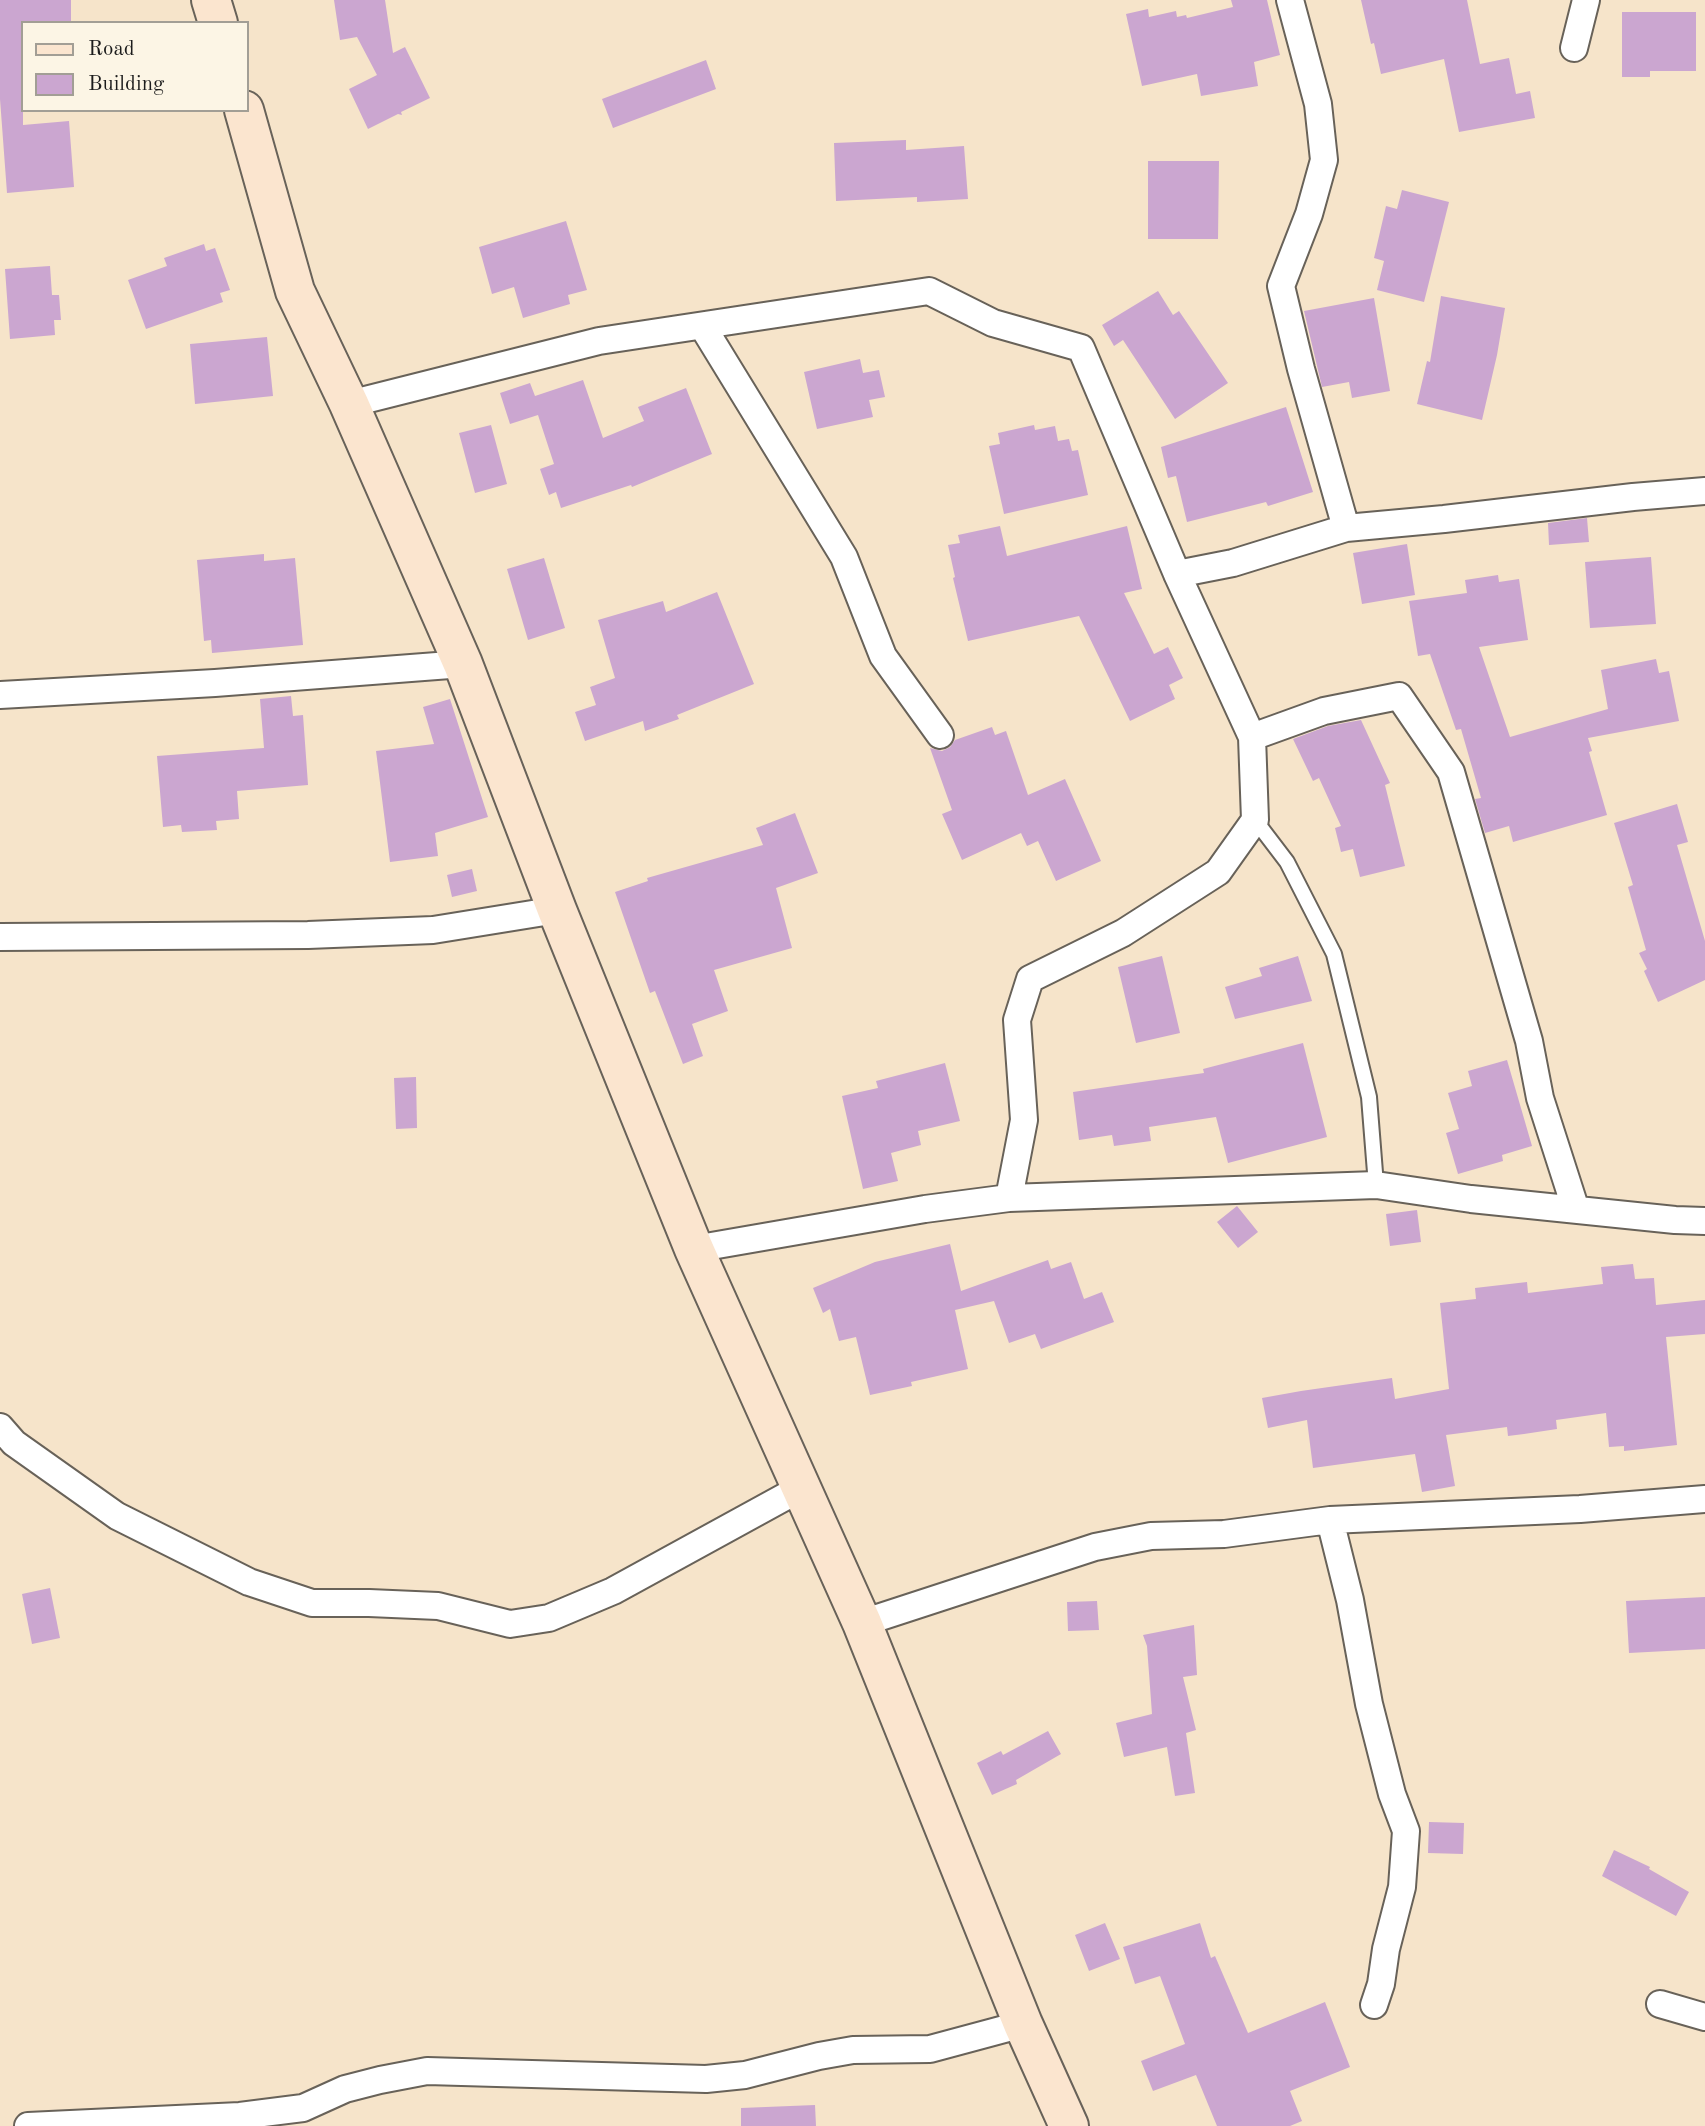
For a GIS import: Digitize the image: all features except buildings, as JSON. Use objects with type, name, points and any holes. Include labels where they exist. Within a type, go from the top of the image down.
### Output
[{"type":"street","points":[[211,0],[217,21]]},
{"type":"street","points":[[1290,0],[1318,104],[1324,160],[1309,214],[1282,286],[1301,369],[1346,528]]},
{"type":"street","points":[[1574,48],[1587,0]]},
{"type":"street","points":[[245,112],[295,291],[349,404],[463,664],[557,910],[694,1249],[862,1623],[1023,2024],[1069,2126]]},
{"type":"street","points":[[349,404],[599,341],[929,291],[993,323],[1081,348],[1177,574],[1252,737],[1255,820],[1219,872],[1123,933],[1030,979],[1017,1020],[1024,1121],[1009,1198]]},
{"type":"street","points":[[703,327],[844,557],[883,656],[940,735]]},
{"type":"street","points":[[1177,574],[1233,563],[1346,528],[1705,491]]},
{"type":"street","points":[[0,695],[215,683],[463,664]]},
{"type":"street","points":[[1252,737],[1324,711],[1399,696],[1413,715],[1451,772],[1529,1041],[1540,1098],[1576,1210]]},
{"type":"street","points":[[0,937],[308,935],[433,930],[557,910]]},
{"type":"street","points":[[694,1249],[925,1209],[1009,1198],[1376,1185],[1471,1199],[1705,1221]]},
{"type":"street","points":[[0,1427],[14,1443],[117,1516],[249,1582],[312,1603],[438,1606],[510,1624],[549,1618],[613,1591],[801,1488]]},
{"type":"street","points":[[862,1623],[1095,1547],[1151,1536],[1224,1534],[1330,1520],[1580,1509],[1705,1499]]},
{"type":"street","points":[[1330,1520],[1350,1600],[1369,1704],[1392,1794],[1406,1831],[1402,1887],[1374,2005]]},
{"type":"street","points":[[1660,2004],[1705,2017]]},
{"type":"street","points":[[28,2126],[240,2121],[303,2108],[345,2089],[427,2071],[706,2079],[745,2075],[853,2050],[930,2049],[1023,2024]]},
{"type":"lane","points":[[1255,820],[1287,862],[1334,954],[1369,1097],[1376,1185]]}]
